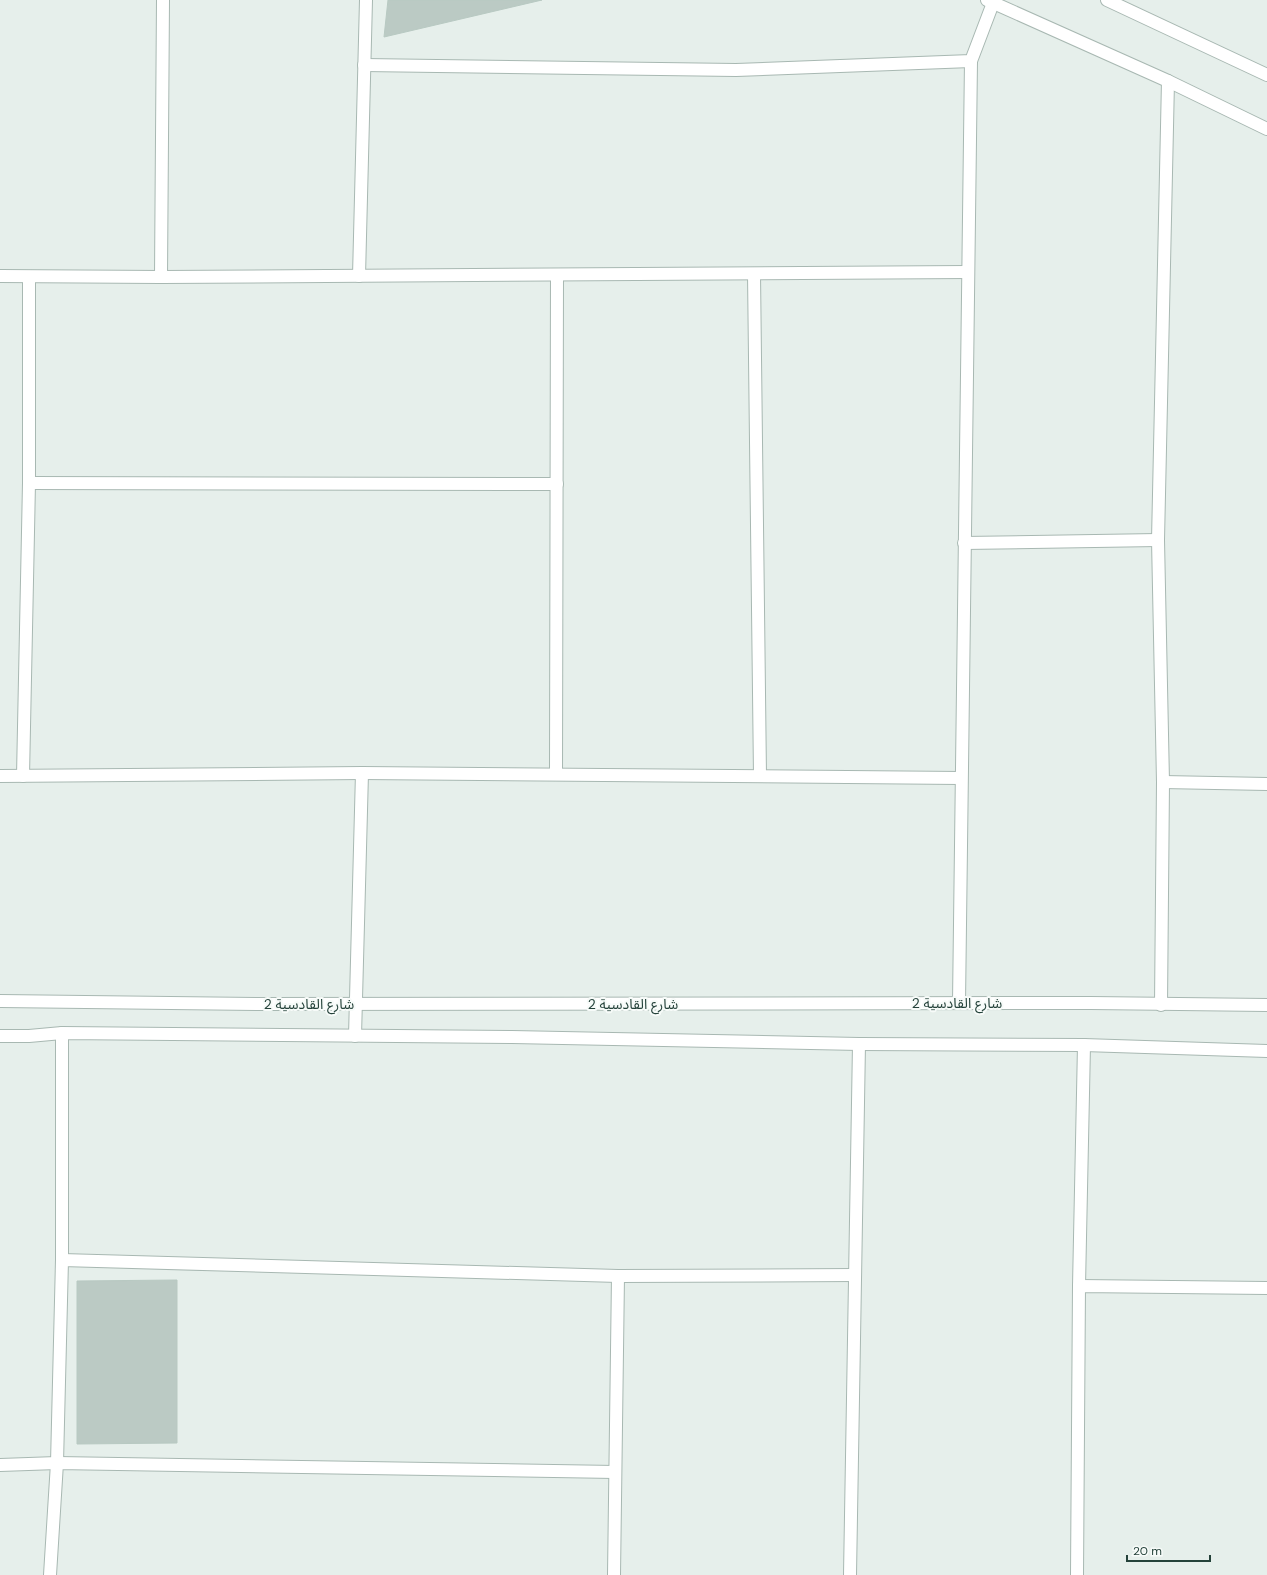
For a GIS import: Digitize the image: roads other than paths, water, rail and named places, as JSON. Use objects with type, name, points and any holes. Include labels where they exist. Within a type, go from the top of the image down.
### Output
[{"type":"street","points":[[161,277],[163,0]]},
{"type":"street","points":[[359,276],[366,0]]},
{"type":"street","points":[[1107,0],[1267,75]]},
{"type":"street","points":[[959,1003],[971,61],[990,1],[1168,81],[1267,129]]},
{"type":"street","points":[[364,65],[736,70],[971,61]]},
{"type":"street","points":[[1161,1005],[1163,782],[1158,540],[1168,81]]},
{"type":"street","points":[[0,276],[161,277],[968,272]]},
{"type":"street","points":[[754,274],[760,776]]},
{"type":"street","points":[[556,774],[557,275]]},
{"type":"street","points":[[23,776],[29,483],[29,277]]},
{"type":"street","points":[[29,483],[557,484]]},
{"type":"street","points":[[964,543],[1158,540]]},
{"type":"street","points":[[0,776],[362,773],[961,778]]},
{"type":"street","points":[[355,1036],[362,773]]},
{"type":"street","points":[[1163,782],[1267,784]]},
{"type":"street","name":"شارع القادسية 2","points":[[0,1001],[356,1004],[959,1003],[1267,1005]]},
{"type":"street","points":[[50,1575],[57,1463],[62,1260],[62,1033]]},
{"type":"street","points":[[0,1036],[29,1036],[62,1033],[512,1036],[859,1044],[1084,1045],[1267,1051]]},
{"type":"street","points":[[850,1575],[859,1044]]},
{"type":"street","points":[[1077,1575],[1079,1286],[1084,1045]]},
{"type":"street","points":[[62,1260],[618,1276],[855,1275]]},
{"type":"street","points":[[614,1575],[618,1276]]},
{"type":"street","points":[[1079,1286],[1267,1288]]},
{"type":"street","points":[[0,1465],[57,1463],[615,1472]]}]
